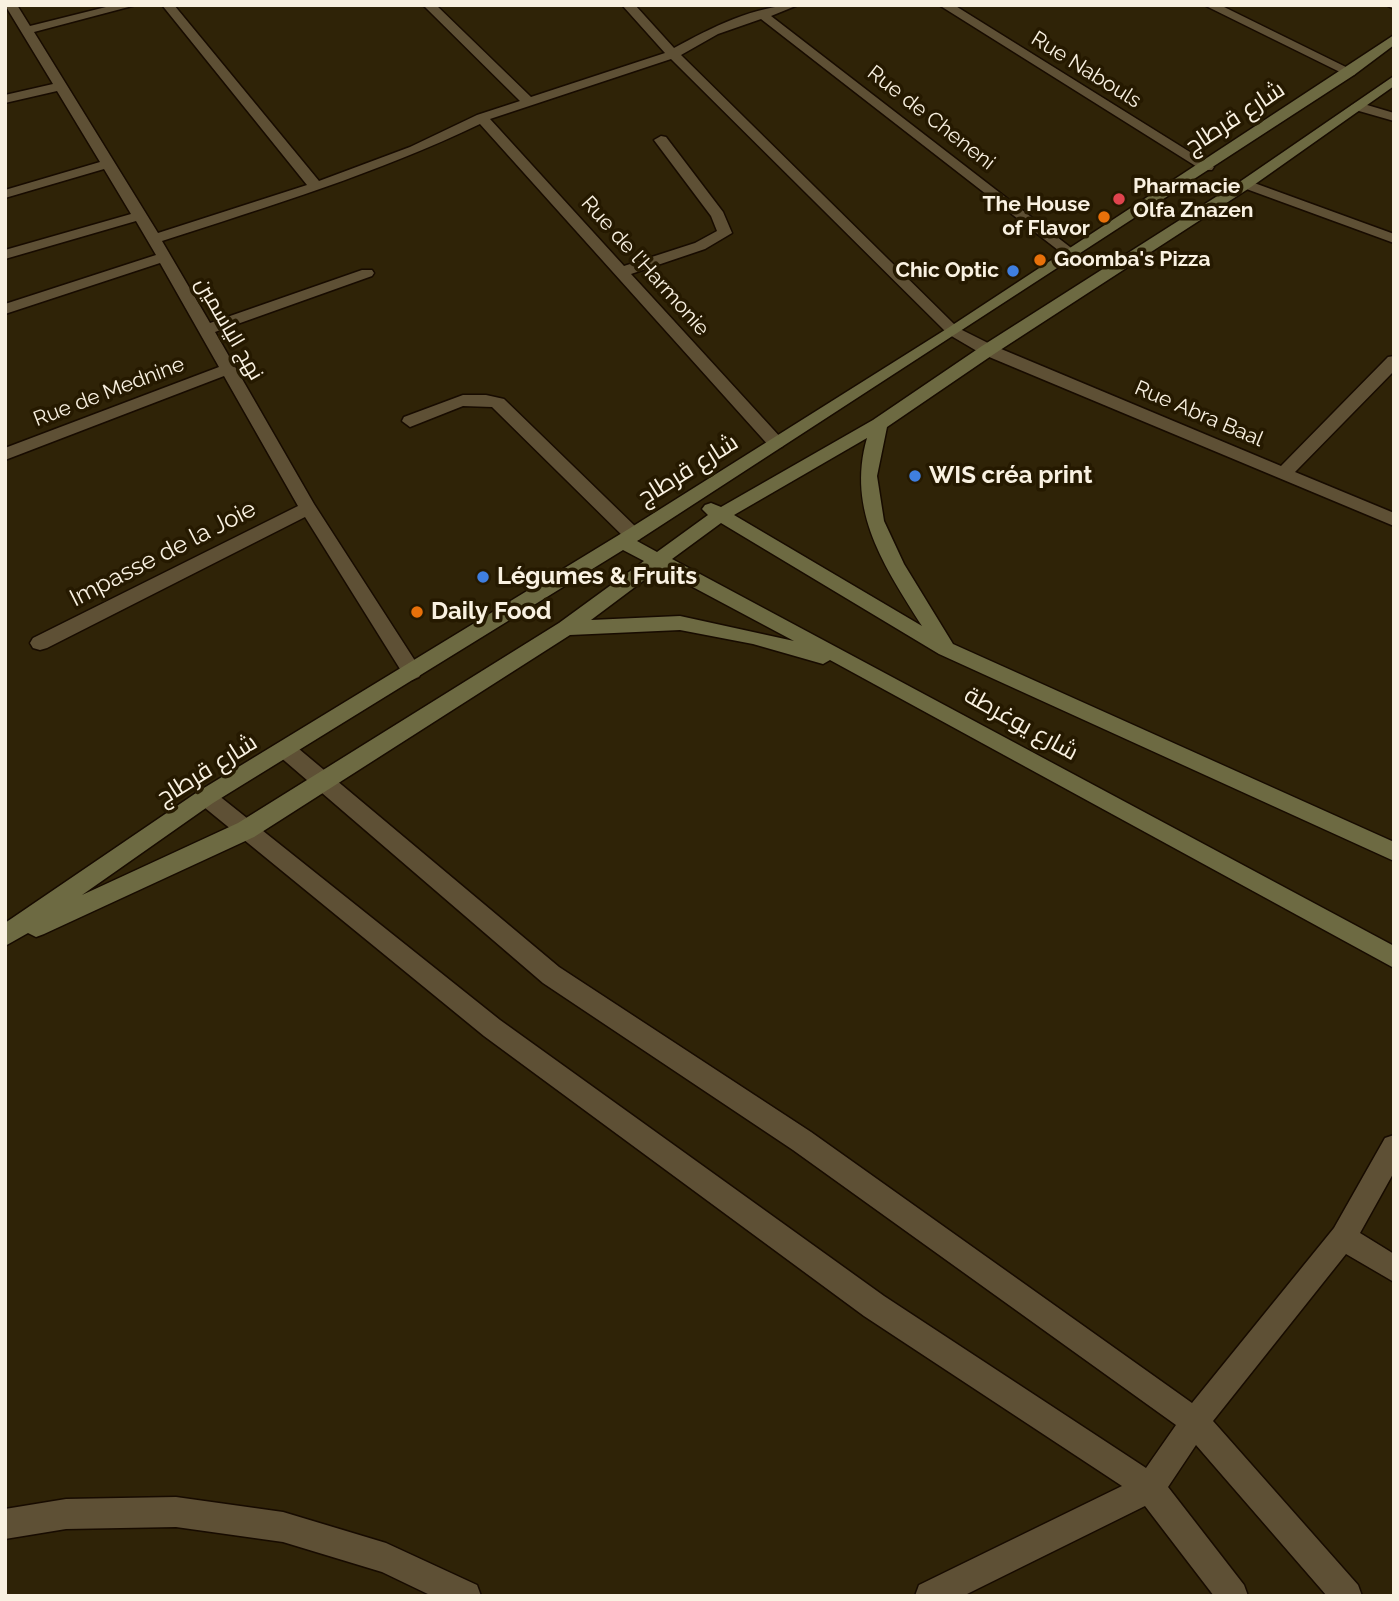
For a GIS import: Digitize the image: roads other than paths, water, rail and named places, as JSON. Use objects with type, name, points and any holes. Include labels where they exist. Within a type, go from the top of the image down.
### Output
[{"type":"street","name":"نهج الياسمين","points":[[11,5],[154,239],[308,508],[412,672]]},
{"type":"street","points":[[27,30],[130,5]]},
{"type":"street","points":[[168,5],[316,187]]},
{"type":"street","points":[[429,5],[527,101]]},
{"type":"street","name":"Rue Abra Baal","points":[[628,5],[673,54],[953,331],[988,350],[1394,520]]},
{"type":"street","points":[[154,239],[316,187],[415,150],[482,118],[673,54],[714,31],[792,5]]},
{"type":"street","name":"Rue Nabouls","points":[[945,5],[1207,167]]},
{"type":"street","points":[[1210,5],[1350,72]]},
{"type":"street","name":"Rue de Cheneni","points":[[764,16],[1072,254]]},
{"type":"street","name":"شارع قرطاج","points":[[5,936],[206,797],[627,538],[953,331],[1207,167],[1350,72],[1394,39]]},
{"type":"street","points":[[5,942],[246,830],[566,628],[720,514],[879,424],[988,350],[1246,184],[1394,80]]},
{"type":"street","points":[[5,99],[61,86]]},
{"type":"street","points":[[1357,106],[1394,117]]},
{"type":"street","name":"Rue de l'Harmonie","points":[[482,118],[776,443]]},
{"type":"street","points":[[622,272],[700,246],[725,233],[718,215],[661,140]]},
{"type":"street","points":[[5,194],[107,164]]},
{"type":"street","points":[[1246,184],[1394,239]]},
{"type":"street","points":[[5,255],[139,216]]},
{"type":"street","points":[[5,309],[164,257]]},
{"type":"street","points":[[206,330],[367,273]]},
{"type":"street","points":[[1283,474],[1394,361]]},
{"type":"street","name":"Rue de Mednine","points":[[5,454],[228,369]]},
{"type":"street","points":[[410,421],[461,400],[482,398],[498,403],[627,538]]},
{"type":"street","points":[[879,424],[868,475],[870,499],[880,532],[896,567],[946,649]]},
{"type":"street","name":"شارع يوغرطة","points":[[690,498],[946,649],[1394,852]]},
{"type":"street","name":"Impasse de la Joie","points":[[40,643],[308,508]]},
{"type":"street","name":"شارع يوغرطة","points":[[627,538],[656,559],[862,667],[1394,958]]},
{"type":"street","points":[[566,628],[680,623],[753,637],[862,667]]},
{"type":"street","points":[[286,750],[551,975],[802,1141],[1195,1422],[1347,1596]]},
{"type":"street","points":[[206,797],[492,1028],[874,1306],[1150,1488],[1233,1596]]},
{"type":"street","points":[[930,1596],[1150,1488],[1195,1422],[1343,1237],[1394,1147]]},
{"type":"street","points":[[1343,1237],[1394,1269]]},
{"type":"street","points":[[5,1524],[66,1514],[176,1512],[283,1527],[386,1558],[466,1596]]},
{"type":"place","name":"Pharmacie Olfa Znazen","points":[[1119,199]]},
{"type":"place","name":"The House of Flavor","points":[[1104,217]]},
{"type":"place","name":"Goomba's Pizza","points":[[1040,260]]},
{"type":"place","name":"Chic Optic","points":[[1013,271]]},
{"type":"place","name":"WIS créa print","points":[[915,476]]},
{"type":"place","name":"Légumes & Fruits","points":[[483,577]]},
{"type":"place","name":"Daily Food","points":[[417,612]]}]
